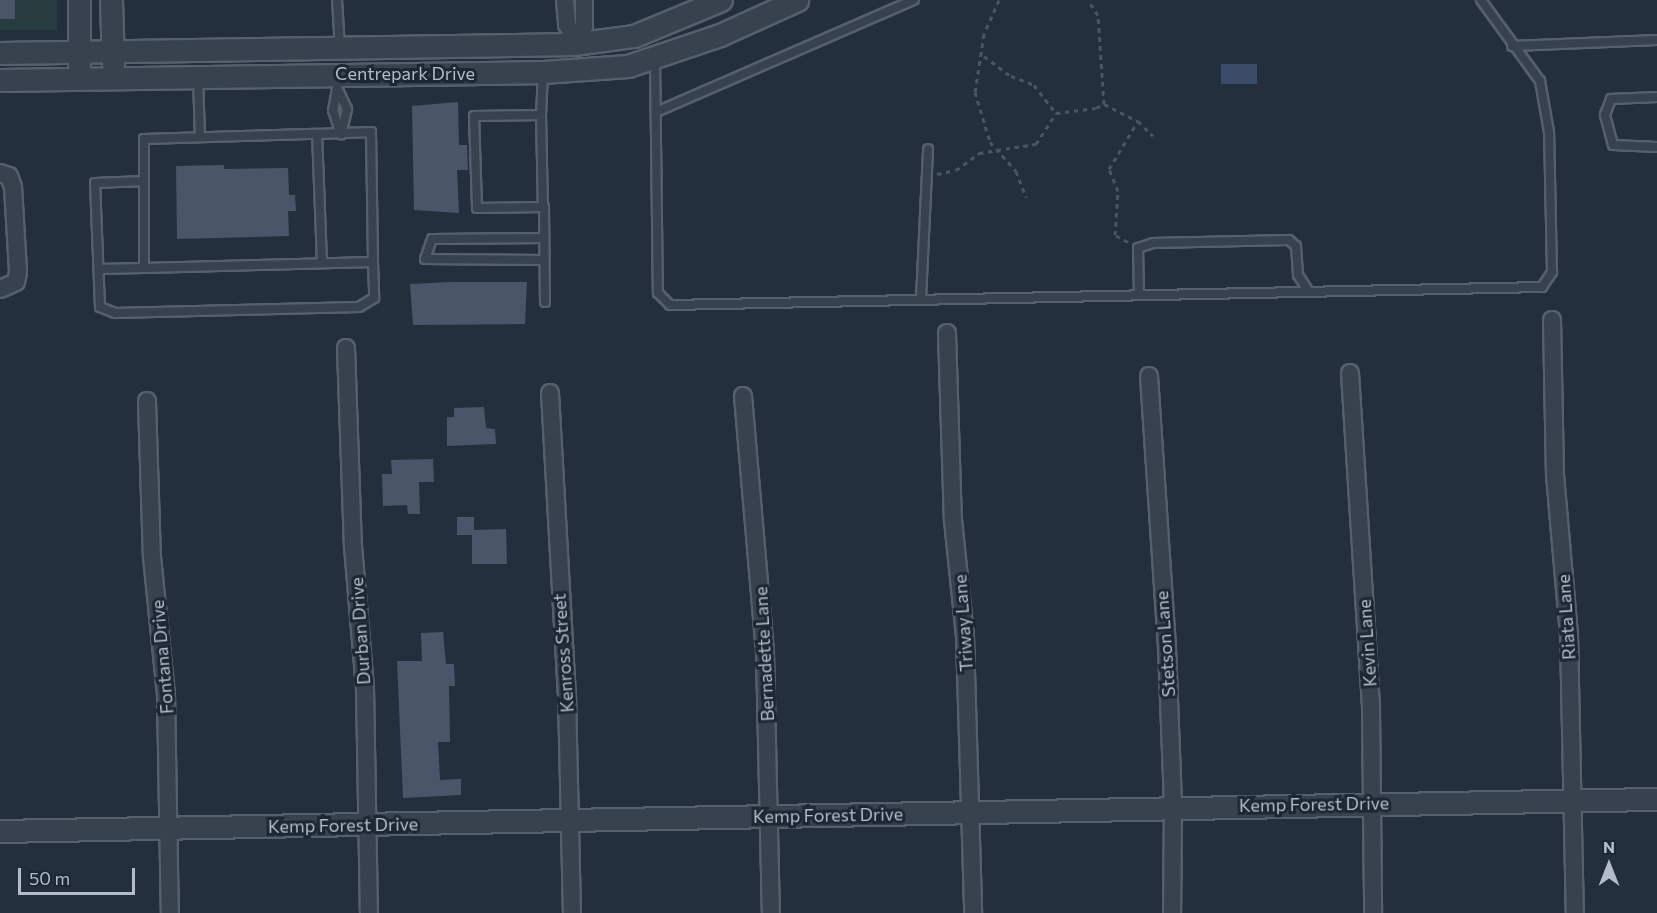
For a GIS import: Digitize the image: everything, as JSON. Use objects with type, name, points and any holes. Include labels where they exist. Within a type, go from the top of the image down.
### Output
[{"type":"street","points":[[79,0],[80,77]]},
{"type":"street","points":[[111,0],[114,77]]},
{"type":"street","points":[[565,0],[567,25],[574,41],[580,69]]},
{"type":"street","points":[[574,41],[584,27],[584,0]]},
{"type":"street","name":"Centrepark Drive","points":[[0,53],[340,48],[574,41],[634,36],[721,0]]},
{"type":"street","name":"Centrepark Drive","points":[[0,80],[197,75],[339,82],[628,66],[797,0]]},
{"type":"street","points":[[339,82],[340,48]]},
{"type":"street","points":[[0,173],[9,176],[13,187],[18,272],[16,282],[0,289]]},
{"type":"street","name":"Riata Lane","points":[[1552,321],[1573,800],[1575,913]]},
{"type":"street","name":"Triway Lane","points":[[947,333],[953,520],[965,637],[972,812],[973,913]]},
{"type":"street","name":"Durban Drive","points":[[346,348],[370,825],[369,913]]},
{"type":"street","name":"Kevin Lane","points":[[1350,373],[1373,803],[1373,913]]},
{"type":"street","name":"Stetson Lane","points":[[1149,376],[1173,807],[1172,913]]},
{"type":"street","name":"Kenross Street","points":[[550,393],[572,823],[572,913]]},
{"type":"street","name":"Bernadette Lane","points":[[743,396],[765,654],[772,816],[771,913]]},
{"type":"street","name":"Fontana Drive","points":[[147,401],[152,557],[166,694],[171,829],[170,913]]},
{"type":"street","name":"Kemp Forest Drive","points":[[0,831],[572,823],[1173,807],[1657,799]]},
{"type":"lane","points":[[337,0],[340,48]]},
{"type":"lane","points":[[656,112],[914,0]]},
{"type":"lane","points":[[655,57],[658,293],[670,305],[1542,287],[1552,272],[1549,132],[1540,81],[1512,46],[1481,0]]},
{"type":"lane","points":[[1512,46],[1657,40]]},
{"type":"lane","points":[[543,72],[541,115],[544,302]]},
{"type":"lane","points":[[197,75],[200,137]]},
{"type":"lane","points":[[339,82],[347,109],[341,134]]},
{"type":"lane","points":[[339,82],[333,110],[341,134]]},
{"type":"lane","points":[[1657,97],[1611,99],[1605,115],[1613,145],[1657,147]]},
{"type":"lane","points":[[541,115],[474,116],[477,208],[543,207]]},
{"type":"lane","points":[[144,181],[95,183],[100,307],[115,313],[359,307],[374,298],[371,132],[144,138],[144,181],[144,268]]},
{"type":"lane","points":[[317,134],[322,263]]},
{"type":"lane","points":[[921,299],[928,149]]},
{"type":"lane","points":[[544,238],[432,239],[425,259],[544,260]]},
{"type":"lane","points":[[1139,295],[1138,248],[1153,243],[1288,240],[1296,246],[1298,275],[1309,292]]},
{"type":"lane","points":[[99,269],[373,262]]},
{"type":"path","points":[[999,0],[984,34],[984,56],[975,92],[986,133],[997,151],[1016,171],[1026,197]]},
{"type":"path","points":[[1088,0],[1098,15],[1104,104]]},
{"type":"path","points":[[984,56],[1011,76],[1034,85],[1056,113]]},
{"type":"path","points":[[1056,113],[1088,110],[1104,104],[1138,121],[1153,136]]},
{"type":"path","points":[[927,171],[950,172],[970,156],[1035,144],[1056,113]]},
{"type":"path","points":[[1138,121],[1109,169],[1119,191],[1116,238],[1138,248]]},
{"type":"green space","points":[[0,0],[57,0],[57,30],[0,30]]},
{"type":"water","points":[[1221,64],[1257,64],[1257,84],[1221,84]]},
{"type":"building","points":[[0,0],[15,0],[15,19],[0,19]]},
{"type":"building","points":[[458,102],[459,145],[467,145],[468,170],[457,170],[459,213],[414,210],[412,106]]},
{"type":"building","points":[[224,165],[224,169],[288,168],[289,195],[295,195],[296,211],[288,211],[289,236],[177,239],[176,166]]},
{"type":"building","points":[[527,282],[525,324],[413,325],[410,284]]},
{"type":"building","points":[[484,407],[486,428],[495,429],[496,444],[447,446],[447,417],[454,417],[454,408]]},
{"type":"building","points":[[433,459],[434,482],[419,482],[420,514],[408,514],[407,505],[383,506],[382,474],[392,474],[391,460]]},
{"type":"building","points":[[457,517],[474,517],[474,530],[506,529],[507,564],[472,564],[472,535],[457,535]]},
{"type":"building","points":[[443,632],[446,664],[454,664],[455,686],[449,686],[450,742],[438,742],[440,780],[461,779],[461,795],[403,798],[397,661],[422,661],[421,633]]}]
